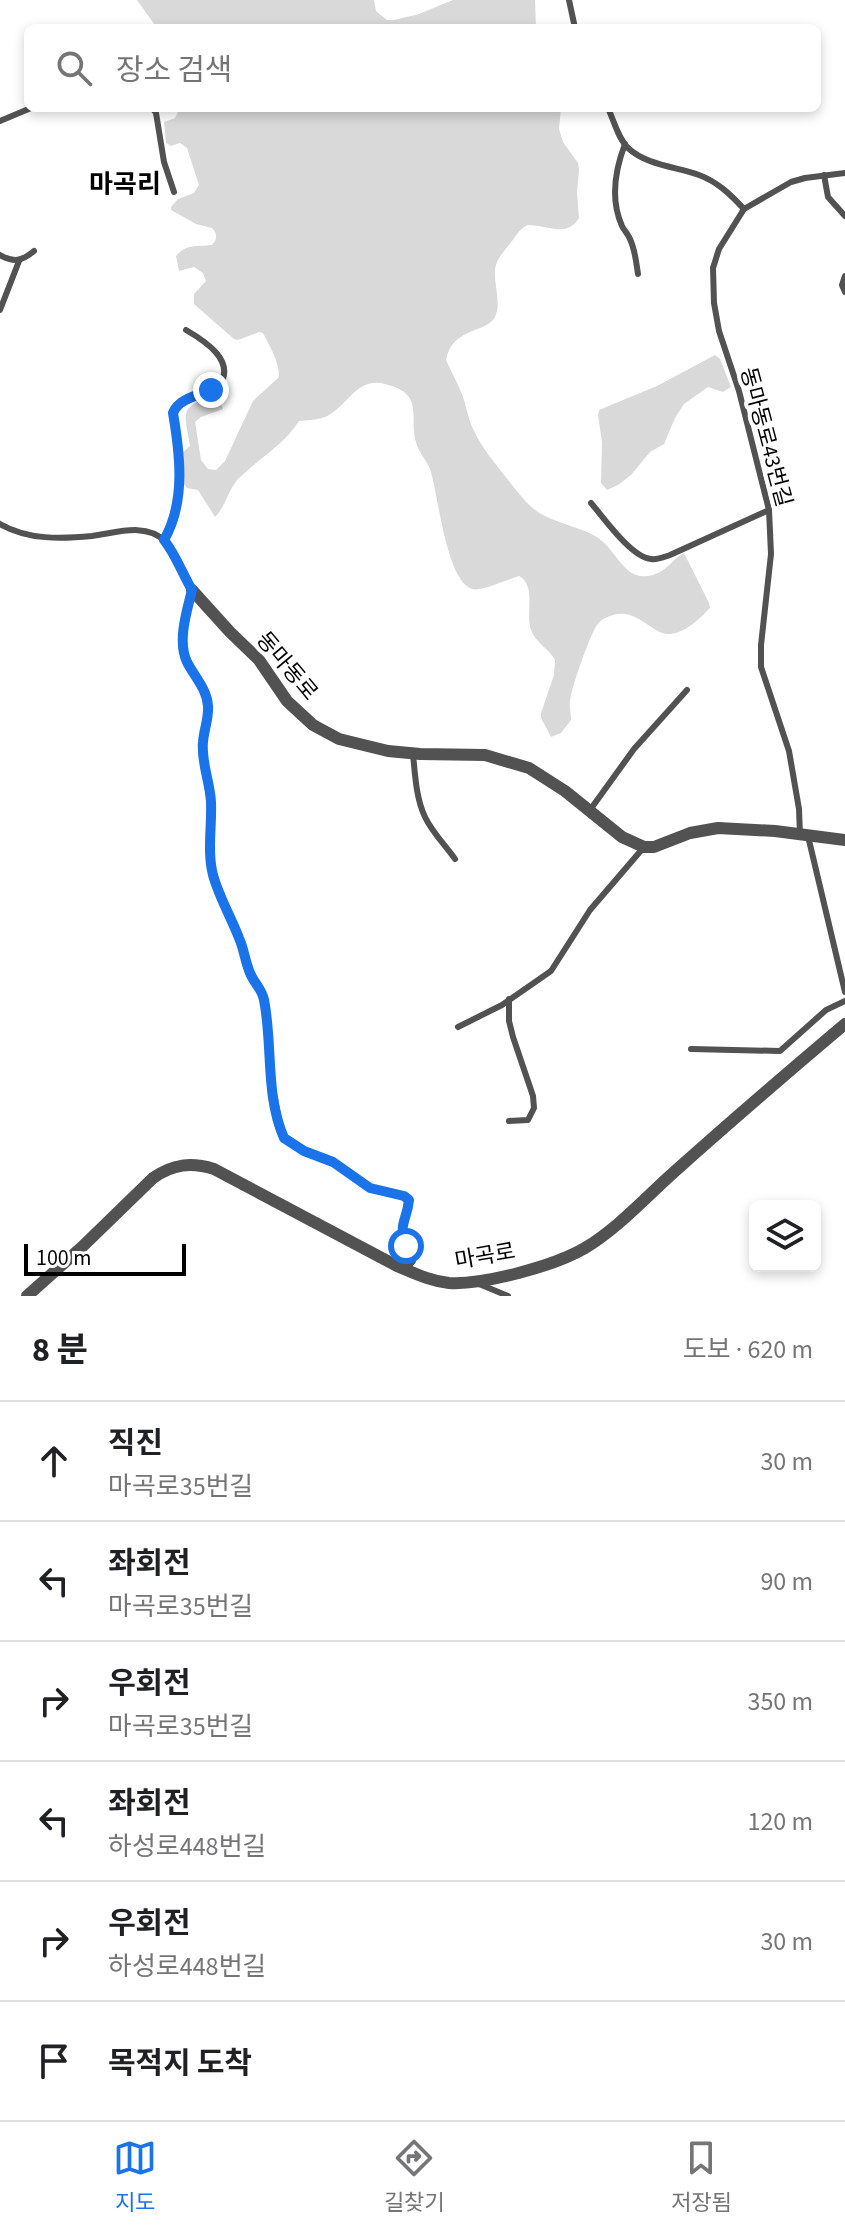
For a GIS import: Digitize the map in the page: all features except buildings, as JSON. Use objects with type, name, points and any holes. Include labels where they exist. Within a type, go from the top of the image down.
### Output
[{"type":"street","name":"동마동로","points":[[192,590],[259,660],[287,701],[313,725],[339,739],[363,746],[413,754],[469,753],[502,758],[547,777],[622,837],[644,847]]},
{"type":"street","points":[[644,847],[654,847],[690,833],[718,828],[845,840]]},
{"type":"street","name":"마곡로","points":[[27,1296],[153,1178],[180,1165],[197,1164],[214,1169],[406,1270],[437,1281],[475,1282],[567,1257],[596,1241],[845,1024]]},
{"type":"lane","points":[[569,0],[574,24]]},
{"type":"lane","points":[[0,121],[24,111]]},
{"type":"lane","points":[[155,112],[164,162],[174,192]]},
{"type":"lane","points":[[610,112],[625,144],[632,151],[714,182],[744,209]]},
{"type":"lane","points":[[625,144],[617,165],[616,200],[622,225],[635,252],[638,274]]},
{"type":"lane","name":"동마동로43번길","points":[[804,836],[789,751],[761,667],[771,554],[769,510],[739,391],[719,331],[713,268],[725,237],[744,209],[791,182],[845,173]]},
{"type":"lane","points":[[824,175],[828,197],[845,216]]},
{"type":"lane","points":[[0,255],[11,261],[19,261],[34,251]]},
{"type":"lane","points":[[0,310],[19,261]]},
{"type":"lane","points":[[845,276],[842,285],[845,292]]},
{"type":"lane","points":[[164,540],[175,515],[179,484],[175,407],[218,387],[226,373],[216,352],[186,330]]},
{"type":"lane","points":[[591,503],[634,550],[653,559],[670,555],[769,510]]},
{"type":"lane","points":[[0,524],[32,536],[92,536],[136,530],[151,532],[164,540],[177,560],[192,590],[183,648],[186,660],[206,696],[208,707],[203,753],[211,803],[211,864],[250,975],[263,994],[272,1083],[281,1131],[291,1144],[333,1162],[370,1188],[409,1200],[402,1233],[413,1261],[406,1270]]},
{"type":"lane","points":[[590,810],[634,749],[687,690]]},
{"type":"lane","points":[[413,754],[418,795],[426,819],[455,859]]},
{"type":"lane","points":[[804,836],[845,992]]},
{"type":"lane","points":[[458,1027],[551,971],[590,910],[644,847]]},
{"type":"lane","points":[[509,999],[509,1021],[534,1108],[528,1120],[509,1121]]},
{"type":"lane","points":[[691,1049],[780,1051],[826,1010],[845,1001]]},
{"type":"lane","points":[[475,1282],[508,1296]]},
{"type":"shaded area","points":[[137,0],[374,0],[376,11],[387,20],[394,20],[453,0],[535,0],[536,24],[154,24]]},
{"type":"shaded area","points":[[178,112],[561,112],[559,129],[563,142],[578,163],[579,218],[569,228],[528,225],[521,230],[495,268],[498,303],[495,317],[485,326],[455,341],[446,360],[477,436],[530,506],[545,516],[595,536],[622,565],[637,575],[658,573],[682,554],[685,555],[710,608],[687,628],[669,634],[625,614],[610,616],[600,622],[590,639],[574,685],[570,703],[571,720],[561,733],[551,737],[541,718],[554,675],[555,660],[531,630],[528,586],[519,576],[476,589],[463,582],[449,554],[430,469],[417,446],[413,407],[406,393],[385,384],[367,384],[329,415],[299,421],[278,445],[238,479],[215,517],[198,490],[187,488],[183,483],[182,453],[190,446],[186,418],[189,408],[214,394],[219,396],[223,409],[195,422],[201,460],[208,469],[216,470],[225,461],[253,401],[279,377],[279,371],[263,333],[234,339],[194,304],[194,294],[206,281],[203,273],[194,267],[179,271],[176,256],[180,252],[193,246],[212,245],[216,236],[212,228],[196,224],[171,210],[178,199],[194,193],[199,185],[187,148],[180,143],[171,146],[166,143],[164,122],[175,118]]},
{"type":"shaded area","points":[[715,355],[720,359],[731,387],[723,392],[708,387],[684,404],[664,444],[650,452],[631,475],[607,490],[601,483],[599,410],[657,386]]},
{"type":"district","name":"마곡리","points":[[125,184]]},
{"type":"route","points":[[211,390],[181,403],[173,413],[179,484],[175,515],[164,540],[192,590],[183,648],[186,660],[206,696],[208,707],[203,753],[211,803],[213,876],[239,937],[250,975],[263,994],[277,1119],[284,1138],[304,1151],[333,1162],[370,1188],[409,1200],[402,1223],[406,1246]]}]
